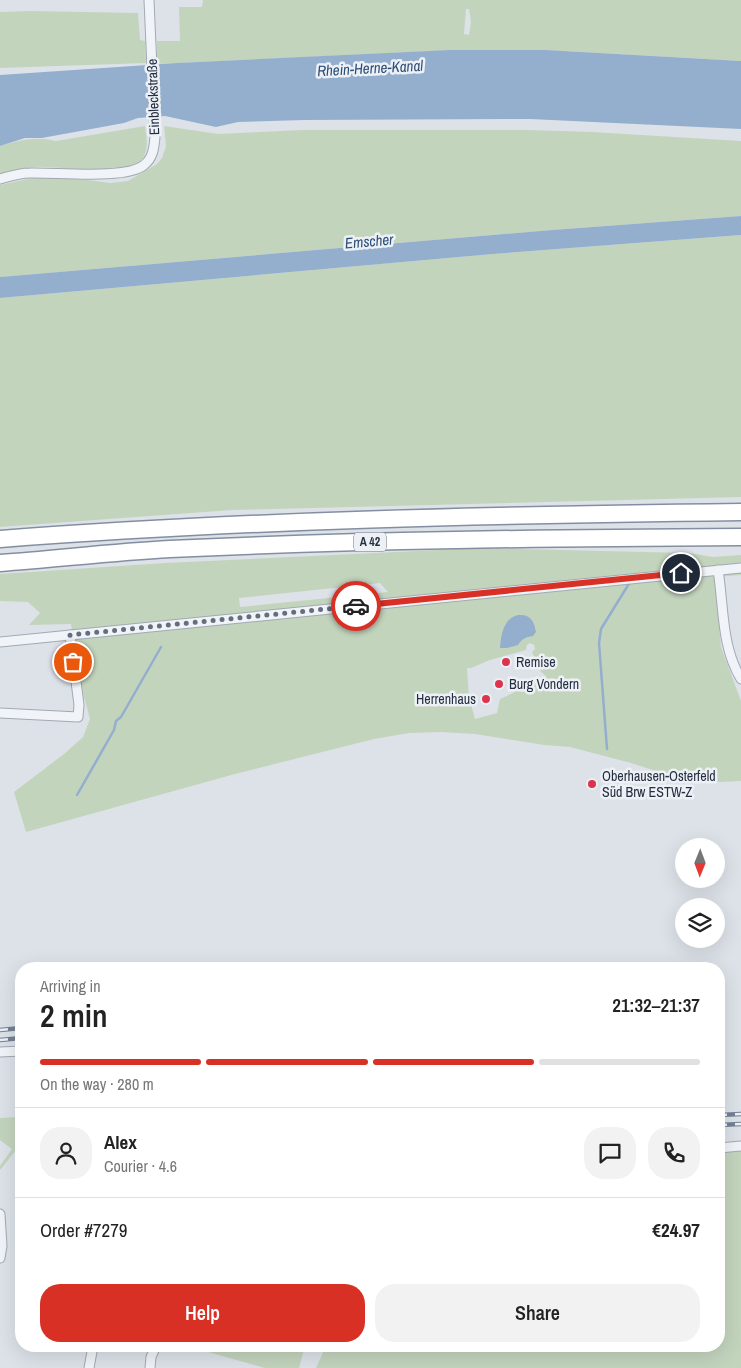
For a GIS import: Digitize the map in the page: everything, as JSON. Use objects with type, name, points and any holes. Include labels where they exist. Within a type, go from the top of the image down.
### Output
[{"type":"highway","name":"A 42","points":[[0,539],[173,527],[368,519],[741,512]]},
{"type":"highway","name":"A 42","points":[[0,563],[168,549],[368,542],[741,537]]},
{"type":"street","name":"Einbleckstraße","points":[[0,178],[26,173],[120,174],[144,166],[151,156],[154,145],[149,0]]},
{"type":"street","points":[[0,642],[741,568]]},
{"type":"street","points":[[718,570],[726,645],[730,658],[741,679]]},
{"type":"street","points":[[0,713],[78,717],[79,705],[70,635]]},
{"type":"street","points":[[0,1052],[15,1052]]},
{"type":"street","points":[[725,1147],[741,1146]]},
{"type":"street","points":[[0,1214],[2,1246],[0,1258]]},
{"type":"street","points":[[89,1368],[91,1352]]},
{"type":"street","points":[[150,1368],[153,1352]]},
{"type":"green space","points":[[203,0],[741,0],[741,61],[546,50],[432,51],[157,64],[157,41],[180,41],[179,7],[202,7]],"holes":[[[466,9],[469,9],[471,22],[469,35],[464,34]]]},
{"type":"green space","points":[[0,12],[138,13],[140,40],[145,41],[146,63],[0,68]]},
{"type":"green space","points":[[145,126],[146,152],[136,164],[109,170],[34,167],[0,175],[0,146],[28,139],[56,141]]},
{"type":"green space","points":[[164,126],[218,134],[302,130],[530,130],[741,141],[741,216],[552,230],[0,277],[0,185],[36,177],[110,183],[128,181],[157,164],[162,158],[166,146]]},
{"type":"green space","points":[[741,235],[741,497],[232,510],[0,527],[0,298],[493,254]]},
{"type":"green space","points":[[480,548],[689,553],[713,557],[741,555],[741,575],[715,577],[721,647],[741,701],[741,781],[687,781],[631,763],[570,747],[544,745],[475,734],[409,733],[374,739],[235,774],[26,832],[14,792],[83,737],[90,719],[81,686],[71,624],[29,625],[40,613],[28,602],[0,601],[0,574],[165,563]],"holes":[[[380,583],[388,592],[240,607],[239,598]],[[530,643],[534,645],[535,649],[532,652],[541,672],[546,676],[545,679],[542,681],[538,679],[500,699],[497,713],[475,719],[469,698],[467,668],[526,650],[527,645]]]},
{"type":"green space","points":[[15,1117],[15,1151],[0,1170],[0,1166],[12,1149],[0,1140],[0,1118]]},
{"type":"green space","points":[[741,1149],[741,1368],[316,1368],[323,1352],[725,1352],[725,1150]]},
{"type":"green space","points":[[208,1352],[303,1352],[299,1368],[265,1368]]},
{"type":"water","name":"Rhein-Herne-Kanal","points":[[450,50],[546,50],[741,61],[741,129],[530,119],[304,120],[238,122],[216,127],[165,116],[138,118],[124,123],[42,138],[25,138],[0,146],[0,75],[177,63]]},
{"type":"water","points":[[741,216],[741,235],[493,254],[0,298],[0,277],[552,230]]},
{"type":"water","points":[[518,615],[529,617],[536,632],[533,636],[522,640],[518,645],[500,648],[502,632],[506,623],[509,619]]},
{"type":"waterway","points":[[607,749],[599,643],[601,629],[630,582]]},
{"type":"waterway","points":[[77,795],[114,730],[116,721],[121,717],[161,647]]},
{"type":"railway","points":[[0,1030],[15,1029]]},
{"type":"railway","points":[[0,1040],[15,1039]]},
{"type":"railway","points":[[725,1115],[741,1114]]},
{"type":"railway","points":[[725,1125],[741,1124]]},
{"type":"way so far","points":[[73,662],[70,635],[356,606]]},
{"type":"place","name":"Remise","points":[[506,662]]},
{"type":"place","name":"Burg Vondern","points":[[499,684]]},
{"type":"place","name":"Herrenhaus","points":[[486,699]]},
{"type":"place","name":"Oberhausen-Osterfeld Süd Brw ESTW-Z","points":[[592,784]]},
{"type":"route","points":[[356,606],[681,573]]},
{"type":"water label","name":"Emscher","points":[[369,241]]}]
